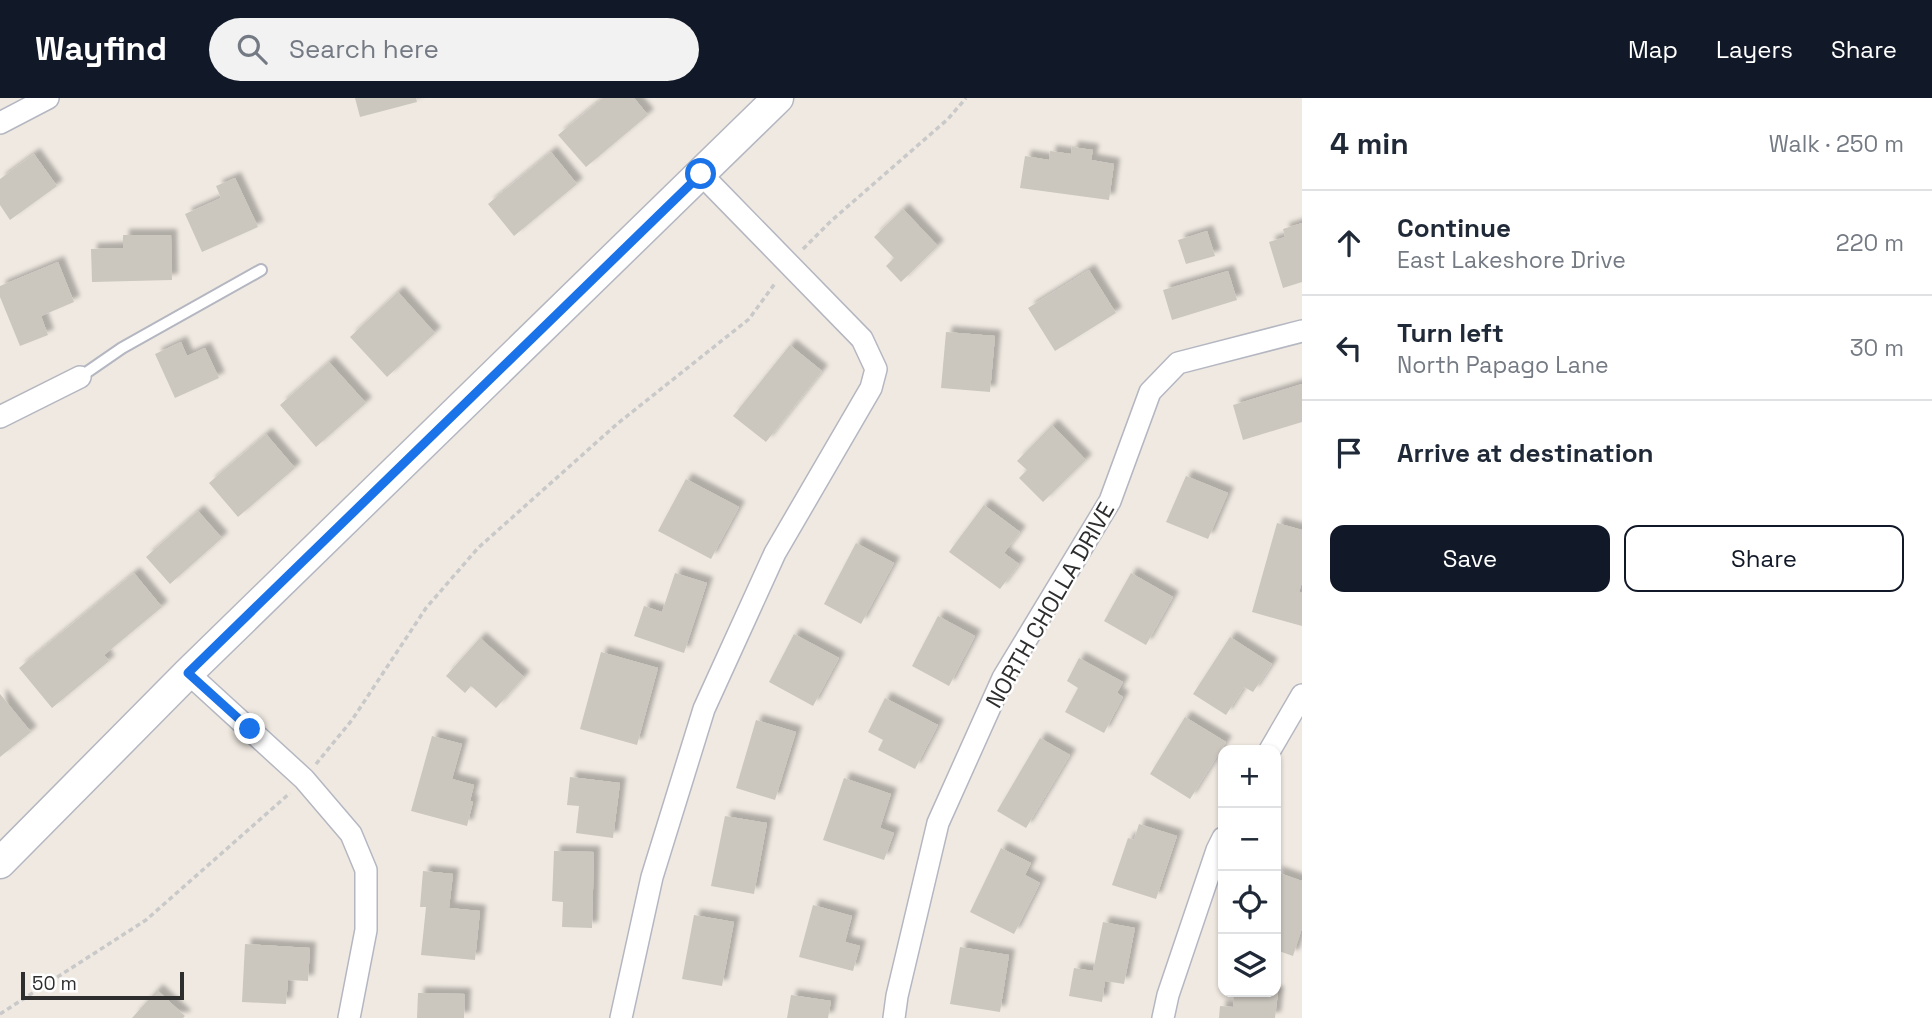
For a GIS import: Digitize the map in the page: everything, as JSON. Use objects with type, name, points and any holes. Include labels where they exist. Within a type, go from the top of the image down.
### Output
[{"type":"main road","points":[[0,863],[188,673],[778,98]]},
{"type":"street","points":[[0,123],[48,98]]},
{"type":"street","points":[[621,1018],[652,877],[704,709],[775,553],[871,388],[876,369],[862,339],[701,174]]},
{"type":"street","name":"NORTH CHOLLA DRIVE","points":[[894,1018],[939,823],[1003,678],[1111,501],[1150,392],[1178,363],[1302,331]]},
{"type":"street","points":[[0,417],[80,377]]},
{"type":"street","points":[[188,673],[304,779],[351,834],[366,870],[366,930],[349,1018]]},
{"type":"street","points":[[1273,745],[1302,695]]},
{"type":"street","points":[[1163,1018],[1172,982],[1218,848]]},
{"type":"lane","points":[[80,377],[122,348],[261,270]]},
{"type":"path","points":[[0,1014],[146,920],[304,779],[352,720],[426,607],[478,548],[617,424],[749,319],[788,264],[831,221],[948,119],[966,98]]},
{"type":"building","points":[[355,98],[416,98],[417,102],[360,117]]},
{"type":"building","points":[[603,98],[634,98],[648,115],[586,167],[558,135]]},
{"type":"building","points":[[1072,147],[1093,150],[1091,160],[1114,164],[1109,200],[1020,188],[1025,156],[1049,160],[1050,151],[1071,154]]},
{"type":"building","points":[[551,152],[577,184],[514,236],[488,204]]},
{"type":"building","points":[[34,154],[57,186],[10,220],[0,205],[0,179]]},
{"type":"building","points":[[235,178],[258,227],[202,252],[185,214],[221,198],[216,186]]},
{"type":"building","points":[[903,209],[938,246],[901,282],[886,266],[894,258],[874,237]]},
{"type":"building","points":[[1302,223],[1302,282],[1283,288],[1269,242],[1285,237],[1283,229]]},
{"type":"building","points":[[1207,231],[1215,256],[1186,264],[1178,240]]},
{"type":"building","points":[[123,235],[171,235],[172,280],[92,282],[91,249],[123,248]]},
{"type":"building","points":[[58,262],[74,302],[41,316],[48,335],[20,346],[0,297],[0,286]]},
{"type":"building","points":[[1089,270],[1116,313],[1055,351],[1028,308]]},
{"type":"building","points":[[1228,271],[1237,300],[1172,320],[1163,290]]},
{"type":"building","points":[[398,292],[435,333],[387,377],[350,337]]},
{"type":"building","points":[[946,332],[995,336],[990,392],[941,388]]},
{"type":"building","points":[[181,342],[187,356],[205,348],[219,378],[175,398],[155,354]]},
{"type":"building","points":[[790,345],[822,371],[766,442],[733,416]]},
{"type":"building","points":[[329,362],[366,403],[316,447],[280,405]]},
{"type":"building","points":[[1302,384],[1302,422],[1243,440],[1233,405]]},
{"type":"building","points":[[1052,425],[1086,460],[1043,502],[1019,478],[1027,470],[1017,461]]},
{"type":"building","points":[[266,434],[295,468],[238,517],[209,483]]},
{"type":"building","points":[[1186,476],[1228,493],[1208,539],[1166,522]]},
{"type":"building","points":[[686,479],[739,507],[711,559],[658,531]]},
{"type":"building","points":[[984,505],[1020,532],[1004,553],[1019,564],[1000,589],[949,552]]},
{"type":"building","points":[[198,511],[222,538],[170,584],[146,557]]},
{"type":"building","points":[[1277,523],[1302,530],[1302,582],[1299,592],[1302,593],[1302,626],[1252,612]]},
{"type":"building","points":[[856,543],[894,563],[861,624],[824,604]]},
{"type":"building","points":[[134,573],[162,607],[104,655],[109,661],[52,708],[19,668]]},
{"type":"building","points":[[675,573],[707,583],[684,653],[634,636],[644,606],[662,612]]},
{"type":"building","points":[[1131,573],[1173,597],[1146,645],[1104,621]]},
{"type":"building","points":[[938,616],[975,636],[949,686],[912,666]]},
{"type":"building","points":[[794,634],[839,658],[813,706],[769,682]]},
{"type":"building","points":[[1230,637],[1272,664],[1253,692],[1244,687],[1226,715],[1193,694]]},
{"type":"building","points":[[480,638],[524,677],[496,708],[471,686],[465,693],[446,676]]},
{"type":"building","points":[[601,652],[658,668],[637,745],[580,729]]},
{"type":"building","points":[[1079,658],[1123,682],[1117,693],[1123,697],[1104,733],[1065,712],[1078,688],[1067,681]]},
{"type":"building","points":[[0,694],[31,732],[0,757]]},
{"type":"building","points":[[885,698],[938,725],[915,769],[878,750],[883,740],[868,732]]},
{"type":"building","points":[[1185,717],[1226,742],[1224,745],[1218,745],[1218,755],[1190,799],[1150,774]]},
{"type":"building","points":[[756,720],[796,732],[775,800],[736,788]]},
{"type":"building","points":[[432,736],[462,744],[452,779],[474,785],[467,826],[411,811]]},
{"type":"building","points":[[1040,738],[1070,755],[1026,828],[997,811]]},
{"type":"building","points":[[570,777],[620,783],[613,838],[576,833],[579,806],[567,805]]},
{"type":"building","points":[[844,778],[891,794],[880,828],[894,833],[884,860],[823,840]]},
{"type":"building","points":[[725,816],[767,823],[754,894],[711,886]]},
{"type":"building","points":[[1139,824],[1177,836],[1156,899],[1112,885],[1128,838],[1134,840]]},
{"type":"building","points":[[1001,848],[1031,863],[1025,875],[1040,883],[1014,934],[970,912]]},
{"type":"building","points":[[554,851],[594,852],[592,928],[562,927],[563,902],[552,901]]},
{"type":"building","points":[[423,871],[453,874],[449,908],[480,911],[475,960],[421,955],[426,907],[420,907]]},
{"type":"building","points":[[1281,874],[1302,881],[1302,928],[1293,956],[1281,952]]},
{"type":"building","points":[[813,905],[852,916],[845,942],[860,946],[853,971],[799,957]]},
{"type":"building","points":[[694,915],[734,922],[722,986],[682,979]]},
{"type":"building","points":[[1103,922],[1135,928],[1124,984],[1105,981],[1102,1002],[1069,996],[1074,968],[1093,971]]},
{"type":"building","points":[[245,944],[310,948],[308,981],[288,980],[286,1004],[242,1002]]},
{"type":"building","points":[[960,947],[1009,955],[1000,1012],[950,1004]]},
{"type":"building","points":[[157,990],[185,1016],[183,1018],[132,1018]]},
{"type":"building","points":[[418,993],[465,994],[464,1018],[417,1018]]},
{"type":"building","points":[[791,995],[831,1001],[828,1018],[787,1018]]},
{"type":"building","points":[[1234,997],[1277,997],[1275,1018],[1219,1018],[1220,1006],[1233,1007]]},
{"type":"route","points":[[250,729],[188,673],[701,174]]}]
